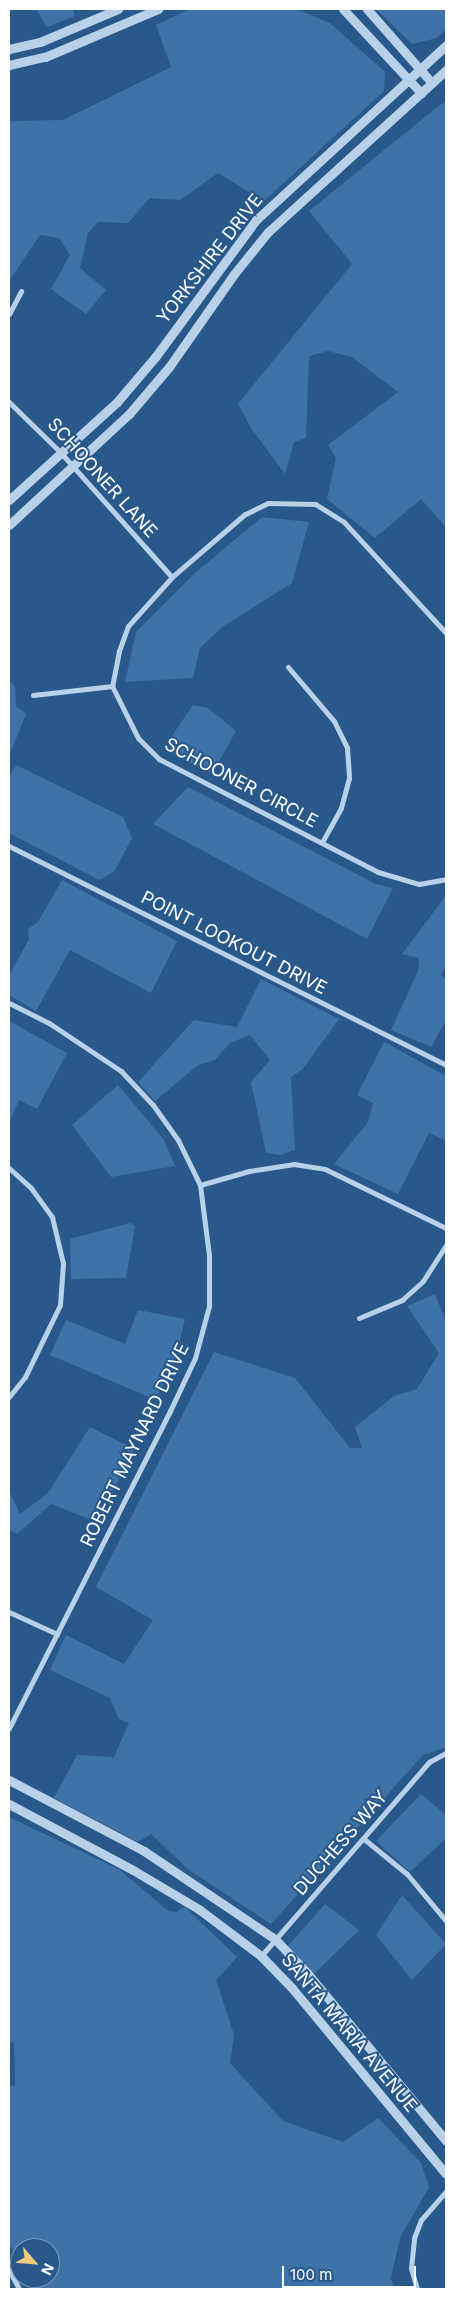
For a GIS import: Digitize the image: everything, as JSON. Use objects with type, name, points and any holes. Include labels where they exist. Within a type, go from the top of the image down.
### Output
[{"type":"street","points":[[9,50],[40,42],[118,9]]},
{"type":"street","points":[[9,65],[45,57],[158,9]]},
{"type":"street","points":[[343,9],[421,93]]},
{"type":"street","points":[[368,9],[432,83]]},
{"type":"street","name":"YORKSHIRE DRIVE","points":[[9,500],[117,402],[156,356],[256,220],[446,45]]},
{"type":"street","name":"YORKSHIRE DRIVE","points":[[9,525],[129,414],[170,367],[234,274],[268,232],[446,70]]},
{"type":"street","points":[[9,314],[21,291]]},
{"type":"street","name":"SCHOONER LANE","points":[[9,402],[61,453],[172,577]]},
{"type":"street","points":[[33,695],[112,686],[119,651],[128,626],[172,577],[245,514],[268,503],[315,504],[344,522],[446,633]]},
{"type":"street","points":[[288,667],[334,721],[347,748],[349,778],[340,808],[322,842]]},
{"type":"street","name":"SCHOONER CIRCLE","points":[[112,686],[138,738],[159,759],[378,872],[403,880],[429,884],[446,879]]},
{"type":"street","name":"POINT LOOKOUT DRIVE","points":[[9,846],[446,1065]]},
{"type":"street","name":"ROBERT MAYNARD DRIVE","points":[[9,1003],[49,1023],[121,1070],[153,1105],[178,1140],[200,1185],[209,1256],[209,1306],[195,1358],[9,1729]]},
{"type":"street","points":[[200,1185],[249,1171],[294,1164],[325,1169],[446,1228]]},
{"type":"street","points":[[9,1168],[31,1188],[52,1217],[64,1263],[60,1304],[24,1378],[9,1397]]},
{"type":"street","points":[[359,1318],[402,1300],[423,1281],[446,1245]]},
{"type":"street","points":[[9,1612],[56,1634]]},
{"type":"street","name":"DUCHESS WAY","points":[[261,1956],[429,1762],[446,1753]]},
{"type":"street","name":"SANTA MARIA AVENUE","points":[[9,1780],[144,1851],[275,1939],[308,1974],[446,2141]]},
{"type":"street","name":"SANTA MARIA AVENUE","points":[[9,1804],[141,1875],[200,1910],[261,1956],[292,1988],[446,2174]]},
{"type":"street","points":[[364,1839],[407,1874],[446,1922]]},
{"type":"street","points":[[417,2289],[411,2268],[414,2238],[421,2220],[446,2191]]},
{"type":"street","points":[[9,2270],[19,2289]]},
{"type":"shaded area","points":[[36,9],[73,9],[75,16],[47,27]]},
{"type":"shaded area","points":[[190,9],[296,9],[330,23],[385,72],[384,91],[264,201],[218,173],[180,200],[150,198],[128,223],[98,222],[88,233],[80,268],[106,290],[86,314],[51,289],[70,255],[59,238],[40,235],[9,281],[9,121],[63,120],[171,67],[156,25]]},
{"type":"shaded area","points":[[376,9],[446,9],[446,29],[437,38],[412,44]]},
{"type":"shaded area","points":[[446,100],[446,527],[421,499],[375,538],[327,499],[336,458],[328,445],[398,392],[352,357],[328,351],[309,356],[306,438],[294,442],[285,474],[251,428],[238,404],[352,264],[309,211]]},
{"type":"shaded area","points":[[262,517],[309,522],[292,583],[222,627],[200,648],[193,678],[125,682],[136,632],[195,573]]},
{"type":"shaded area","points":[[9,681],[15,686],[16,706],[26,714],[9,756]]},
{"type":"shaded area","points":[[193,705],[208,708],[236,731],[212,774],[163,749]]},
{"type":"shaded area","points":[[16,765],[123,817],[132,838],[114,872],[99,880],[9,833],[9,778]]},
{"type":"shaded area","points":[[188,787],[376,884],[393,888],[367,939],[153,824]]},
{"type":"shaded area","points":[[62,880],[177,941],[151,993],[70,950],[36,1011],[9,995],[9,976],[29,939],[28,929],[38,922]]},
{"type":"shaded area","points":[[445,897],[446,966],[441,975],[446,980],[446,1020],[431,1047],[391,1030],[419,969],[418,958],[402,954]]},
{"type":"shaded area","points":[[261,979],[339,1019],[302,1070],[291,1077],[295,1150],[280,1155],[266,1153],[251,1082],[270,1060],[250,1035],[230,1043],[215,1060],[198,1065],[155,1101],[138,1082],[194,1020],[237,1027]]},
{"type":"shaded area","points":[[9,1021],[67,1053],[37,1109],[19,1100],[9,1123]]},
{"type":"shaded area","points":[[384,1042],[446,1076],[446,1141],[429,1133],[398,1194],[334,1164],[368,1122],[373,1103],[357,1095]]},
{"type":"shaded area","points":[[118,1085],[164,1140],[175,1166],[111,1177],[72,1125]]},
{"type":"shaded area","points":[[130,1223],[135,1226],[126,1278],[71,1279],[70,1239]]},
{"type":"shaded area","points":[[435,1294],[446,1322],[446,1747],[423,1755],[271,1924],[189,1870],[151,1834],[138,1842],[54,1798],[77,1755],[114,1757],[129,1723],[119,1719],[110,1698],[50,1670],[66,1635],[124,1664],[153,1620],[96,1587],[214,1352],[295,1378],[350,1448],[362,1448],[355,1427],[394,1396],[417,1389],[439,1353],[407,1306]]},
{"type":"shaded area","points":[[138,1310],[185,1319],[177,1352],[156,1400],[50,1355],[66,1320],[125,1344]]},
{"type":"shaded area","points":[[90,1427],[134,1449],[97,1522],[51,1504],[17,1534],[9,1530],[9,1491],[20,1514],[48,1493]]},
{"type":"shaded area","points":[[421,1794],[446,1815],[446,1838],[410,1872],[376,1841]]},
{"type":"shaded area","points":[[9,1817],[120,1870],[168,1911],[176,1912],[185,1907],[237,1957],[216,1980],[234,2035],[230,2063],[283,2121],[343,2142],[378,2118],[421,2163],[429,2187],[400,2238],[391,2278],[394,2289],[36,2289],[60,2288],[60,2238],[10,2238],[10,2246],[9,2244],[9,2086],[15,2086],[14,2043],[9,2042]]},
{"type":"shaded area","points":[[402,1895],[446,1944],[412,1980],[376,1935]]},
{"type":"shaded area","points":[[325,1904],[359,1930],[314,1974],[287,1947]]}]
